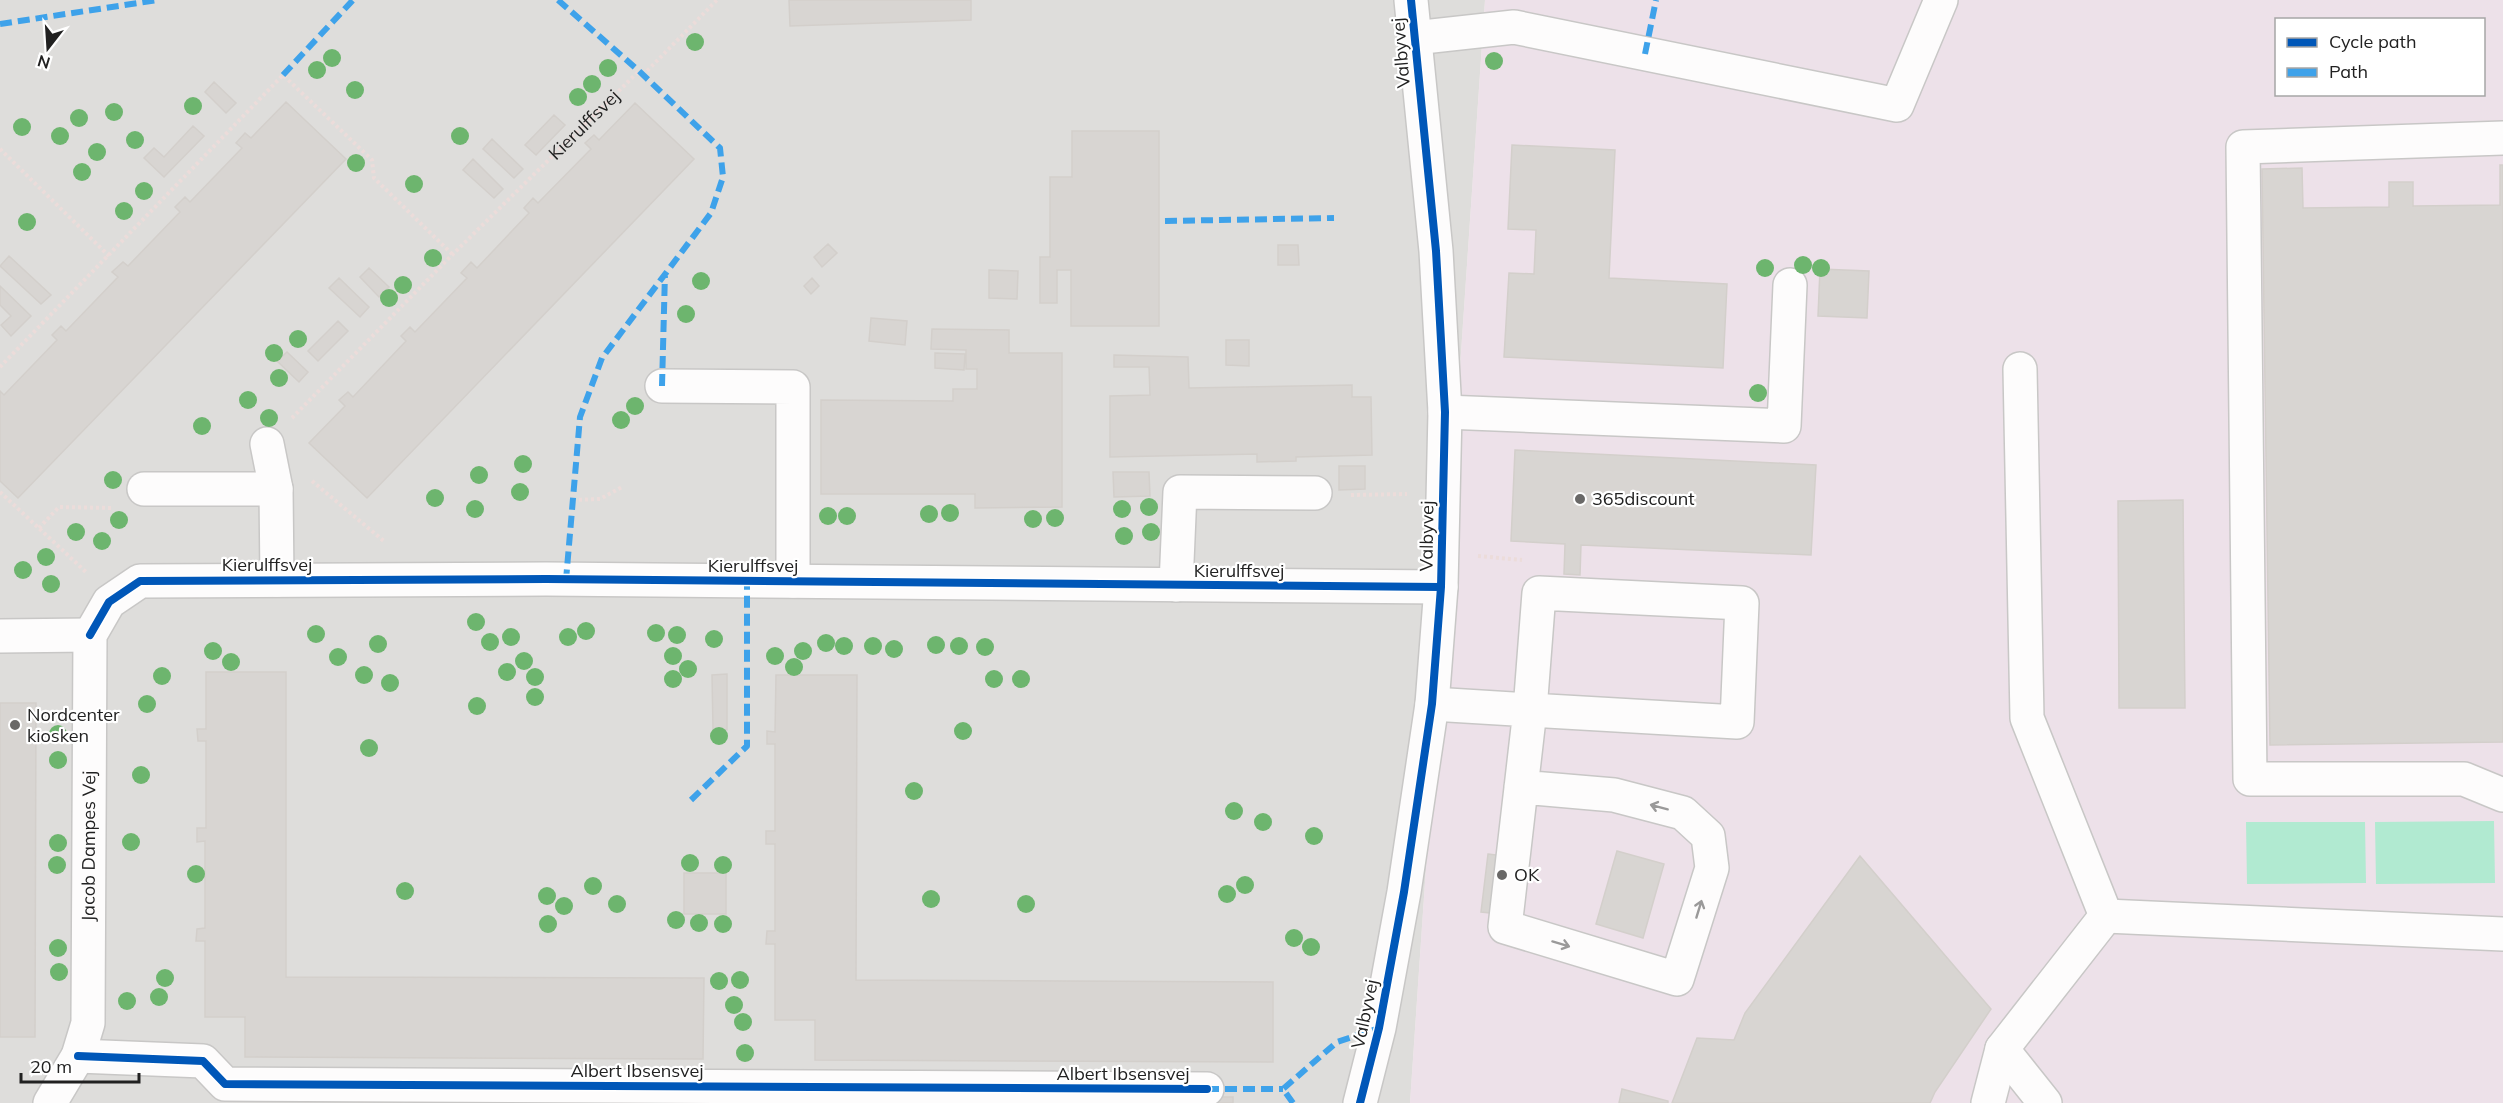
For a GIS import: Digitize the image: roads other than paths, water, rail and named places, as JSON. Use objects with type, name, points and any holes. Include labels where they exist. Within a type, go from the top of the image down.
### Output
[{"type":"street","name":"Valbyvej","points":[[1360,1103],[1379,1028],[1402,903],[1432,704],[1441,587],[1445,412],[1436,251],[1411,0]]},
{"type":"street","points":[[1414,38],[1514,27],[1898,105],[1941,0]]},
{"type":"street","points":[[2503,138],[2243,147],[2250,779],[2464,779],[2503,795]]},
{"type":"street","points":[[1445,412],[1784,426],[1790,285]]},
{"type":"street","points":[[2019,369],[2027,718],[2106,916]]},
{"type":"street","points":[[662,386],[794,387],[793,581]]},
{"type":"street","points":[[267,444],[276,489],[278,580]]},
{"type":"street","points":[[144,489],[276,489]]},
{"type":"street","points":[[1176,585],[1180,492],[1315,493]]},
{"type":"street","name":"Kierulffsvej","points":[[90,635],[109,602],[140,580],[429,579],[1441,587]]},
{"type":"street","points":[[1432,704],[1530,710],[1737,722],[1742,603],[1539,592],[1530,710],[1521,787],[1505,927],[1677,979],[1712,868],[1708,836],[1683,813],[1614,795],[1521,787]]},
{"type":"street","points":[[0,636],[90,635]]},
{"type":"street","name":"Jacob Dampes Vej","points":[[78,1056],[88,1023],[90,635]]},
{"type":"street","points":[[2106,916],[2503,934]]},
{"type":"street","points":[[1988,1103],[2002,1049],[2106,916]]},
{"type":"street","points":[[2002,1049],[2045,1103]]},
{"type":"street","points":[[50,1103],[78,1056]]},
{"type":"street","name":"Albert Ibsensvej","points":[[78,1056],[203,1061],[225,1084],[1207,1089]]},
{"type":"place","name":"365discount","points":[[1580,499]]},
{"type":"place","name":"Nordcenter kiosken","points":[[15,725]]},
{"type":"place","name":"OK","points":[[1502,875]]}]
